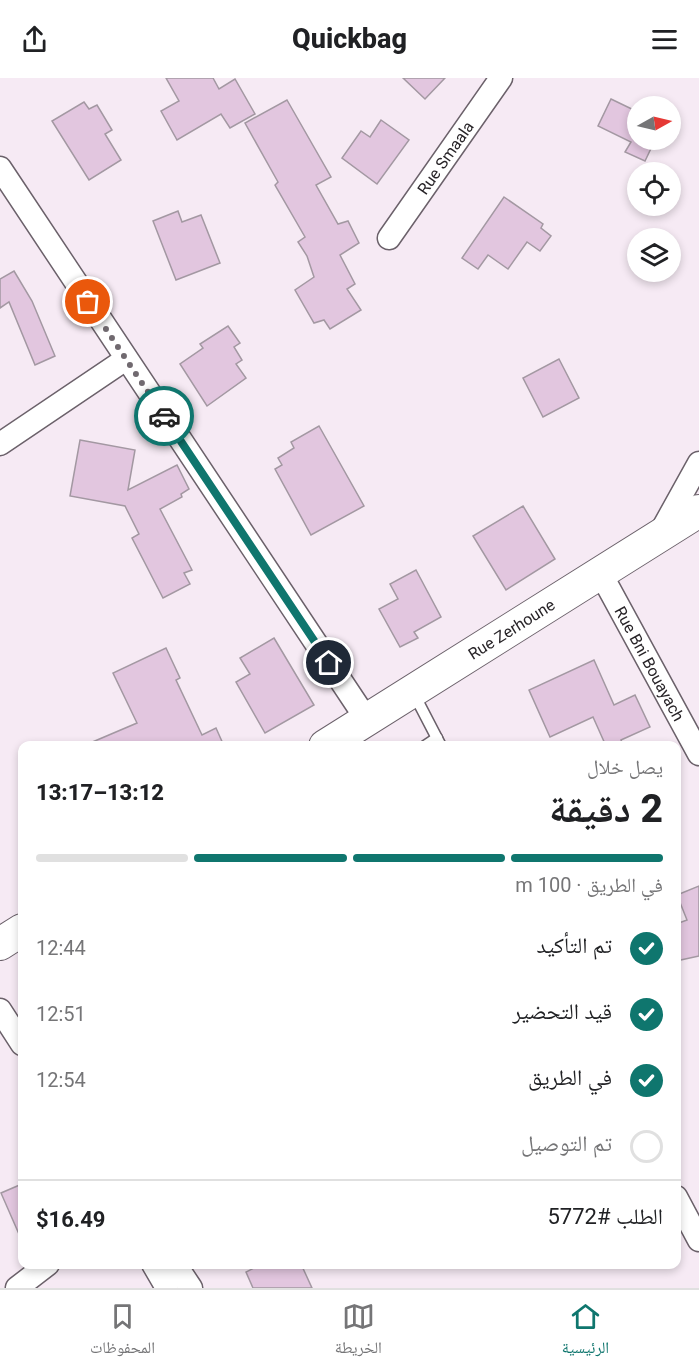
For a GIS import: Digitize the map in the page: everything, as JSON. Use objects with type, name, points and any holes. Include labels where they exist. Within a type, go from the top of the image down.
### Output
[{"type":"street","name":"Rue Smaala","points":[[389,238],[501,78]]},
{"type":"street","points":[[0,168],[367,720]]},
{"type":"street","points":[[0,444],[126,359]]},
{"type":"street","points":[[657,537],[699,462]]},
{"type":"street","name":"Rue Zerhoune","points":[[333,741],[699,512]]},
{"type":"street","name":"Rue Bni Bouayach","points":[[601,574],[699,754]]},
{"type":"street","points":[[0,944],[18,933]]},
{"type":"street","points":[[0,1010],[18,1038]]},
{"type":"street","points":[[681,1206],[699,1240]]},
{"type":"street","points":[[17,1288],[42,1269]]},
{"type":"street","points":[[156,1269],[167,1288]]},
{"type":"street","points":[[178,1269],[191,1288]]},
{"type":"lane","points":[[412,692],[438,741]]},
{"type":"building","points":[[166,78],[213,78],[219,89],[235,79],[255,114],[230,128],[221,114],[177,140],[161,111],[179,101]]},
{"type":"building","points":[[403,78],[445,78],[425,99]]},
{"type":"building","points":[[611,99],[627,107],[627,140],[598,126]]},
{"type":"building","points":[[287,100],[331,177],[316,185],[338,224],[348,221],[359,243],[340,255],[355,284],[347,289],[361,310],[330,329],[324,320],[314,323],[295,290],[314,277],[307,256],[298,242],[305,237],[275,185],[278,182],[245,123]]},
{"type":"building","points":[[84,102],[89,109],[97,105],[112,130],[105,134],[121,160],[89,180],[52,121]]},
{"type":"building","points":[[381,120],[409,140],[377,184],[342,158],[361,131],[370,137]]},
{"type":"building","points":[[627,149],[650,150],[645,161],[625,152]]},
{"type":"building","points":[[504,197],[543,224],[541,228],[551,236],[540,251],[527,242],[508,269],[488,255],[478,269],[462,258]]},
{"type":"building","points":[[178,211],[182,222],[201,215],[220,263],[176,280],[153,221]]},
{"type":"building","points":[[14,271],[32,301],[55,356],[35,365],[9,302],[0,308],[0,279]]},
{"type":"building","points":[[228,326],[240,343],[234,347],[242,360],[236,364],[246,378],[207,406],[180,364],[203,348],[200,344]]},
{"type":"building","points":[[559,359],[579,398],[543,417],[523,378]]},
{"type":"building","points":[[319,426],[364,506],[311,535],[275,469],[282,465],[278,458],[294,448],[291,442]]},
{"type":"building","points":[[80,440],[135,450],[128,490],[177,465],[189,489],[181,494],[182,497],[160,509],[192,570],[184,573],[190,584],[163,598],[132,538],[139,534],[125,506],[70,496]]},
{"type":"building","points":[[523,506],[555,559],[506,590],[473,536]]},
{"type":"building","points":[[416,570],[441,617],[414,632],[418,638],[400,647],[379,609],[398,599],[390,584]]},
{"type":"building","points":[[274,638],[314,705],[265,733],[236,682],[250,674],[240,658]]},
{"type":"building","points":[[166,648],[180,678],[176,680],[202,735],[216,728],[222,741],[95,741],[137,723],[113,673]]},
{"type":"building","points":[[594,660],[614,705],[635,695],[650,727],[621,741],[604,741],[593,717],[550,737],[529,690]]},
{"type":"building","points":[[699,886],[699,956],[681,960],[681,922],[687,920],[681,905],[681,893]]},
{"type":"building","points":[[18,1186],[18,1232],[1,1193]]},
{"type":"building","points":[[252,1269],[303,1269],[312,1288],[253,1288],[246,1272]]},
{"type":"way so far","points":[[88,302],[164,416]]},
{"type":"route","points":[[164,416],[329,663]]}]
